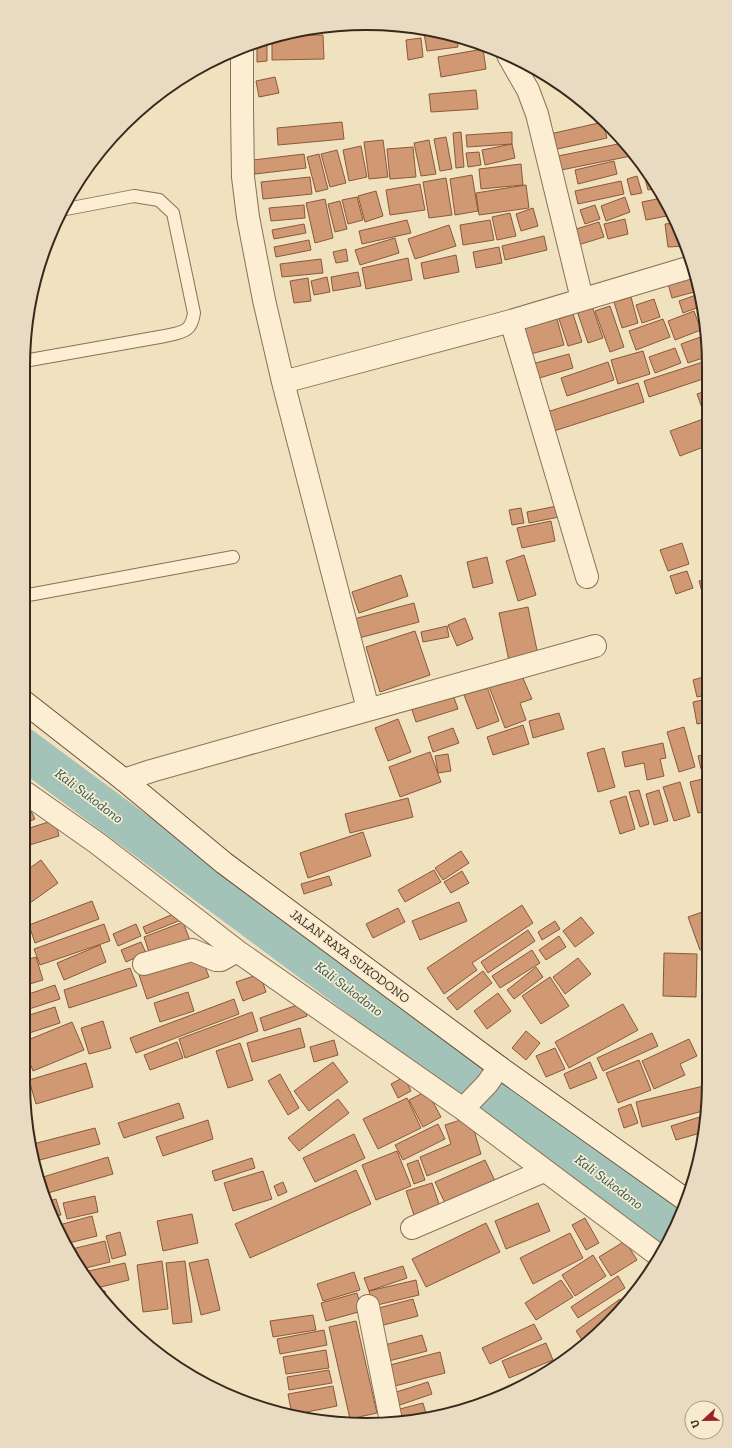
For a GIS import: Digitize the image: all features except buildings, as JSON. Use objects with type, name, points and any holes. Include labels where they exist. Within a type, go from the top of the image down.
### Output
[{"type":"street","points":[[242,54],[244,177],[248,217],[264,300],[283,382],[368,709]]},
{"type":"street","points":[[513,64],[528,90],[537,114],[582,299]]},
{"type":"street","points":[[283,382],[511,321],[687,268]]},
{"type":"street","points":[[511,321],[586,577]]},
{"type":"street","points":[[124,780],[152,770],[595,646]]},
{"type":"street","name":"JALAN RAYA SUKODONO","points":[[30,706],[124,780],[224,863],[493,1075],[681,1197]]},
{"type":"street","points":[[30,796],[97,843],[237,951],[467,1104],[544,1171],[655,1253]]},
{"type":"street","points":[[144,964],[192,950],[216,960],[221,960],[237,951]]},
{"type":"street","points":[[467,1104],[493,1075]]},
{"type":"street","points":[[412,1228],[544,1171]]},
{"type":"street","points":[[368,1306],[390,1417]]},
{"type":"lane","points":[[30,360],[172,334],[187,329],[191,326],[193,320],[194,313],[173,212],[159,200],[134,196],[70,208]]},
{"type":"lane","points":[[30,595],[233,558]]},
{"type":"waterway","name":"Kali Sukodono","points":[[30,753],[669,1227]]}]
